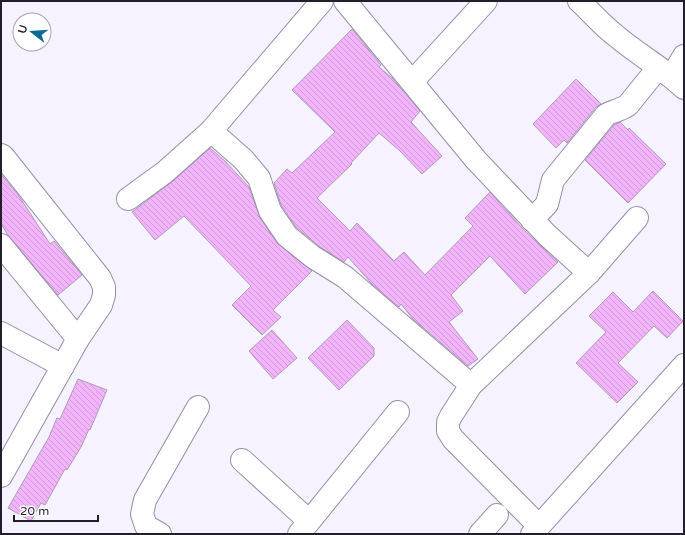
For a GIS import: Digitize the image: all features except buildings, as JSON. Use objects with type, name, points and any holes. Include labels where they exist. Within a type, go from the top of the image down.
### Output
[{"type":"street","points":[[128,199],[165,172],[211,131],[322,1]]},
{"type":"street","points":[[345,1],[476,160],[532,220],[589,273]]},
{"type":"street","points":[[412,82],[486,1]]},
{"type":"street","points":[[579,1],[614,35],[671,77]]},
{"type":"street","points":[[532,220],[547,204],[553,180],[606,115],[615,110],[628,106],[671,77],[684,56]]},
{"type":"street","points":[[211,131],[243,159],[259,178],[270,210],[288,236],[313,257],[345,277],[471,385]]},
{"type":"street","points":[[1,155],[100,278],[104,287],[104,295],[101,305],[78,339],[1,476]]},
{"type":"street","points":[[637,218],[589,273],[471,385],[450,416],[448,431],[453,439],[536,530],[684,365]]},
{"type":"street","points":[[1,245],[78,339]]},
{"type":"street","points":[[1,333],[63,366]]},
{"type":"street","points":[[160,534],[146,526],[142,514],[145,500],[198,407]]},
{"type":"street","points":[[242,460],[304,527],[398,412]]},
{"type":"street","points":[[480,534],[497,515]]}]
